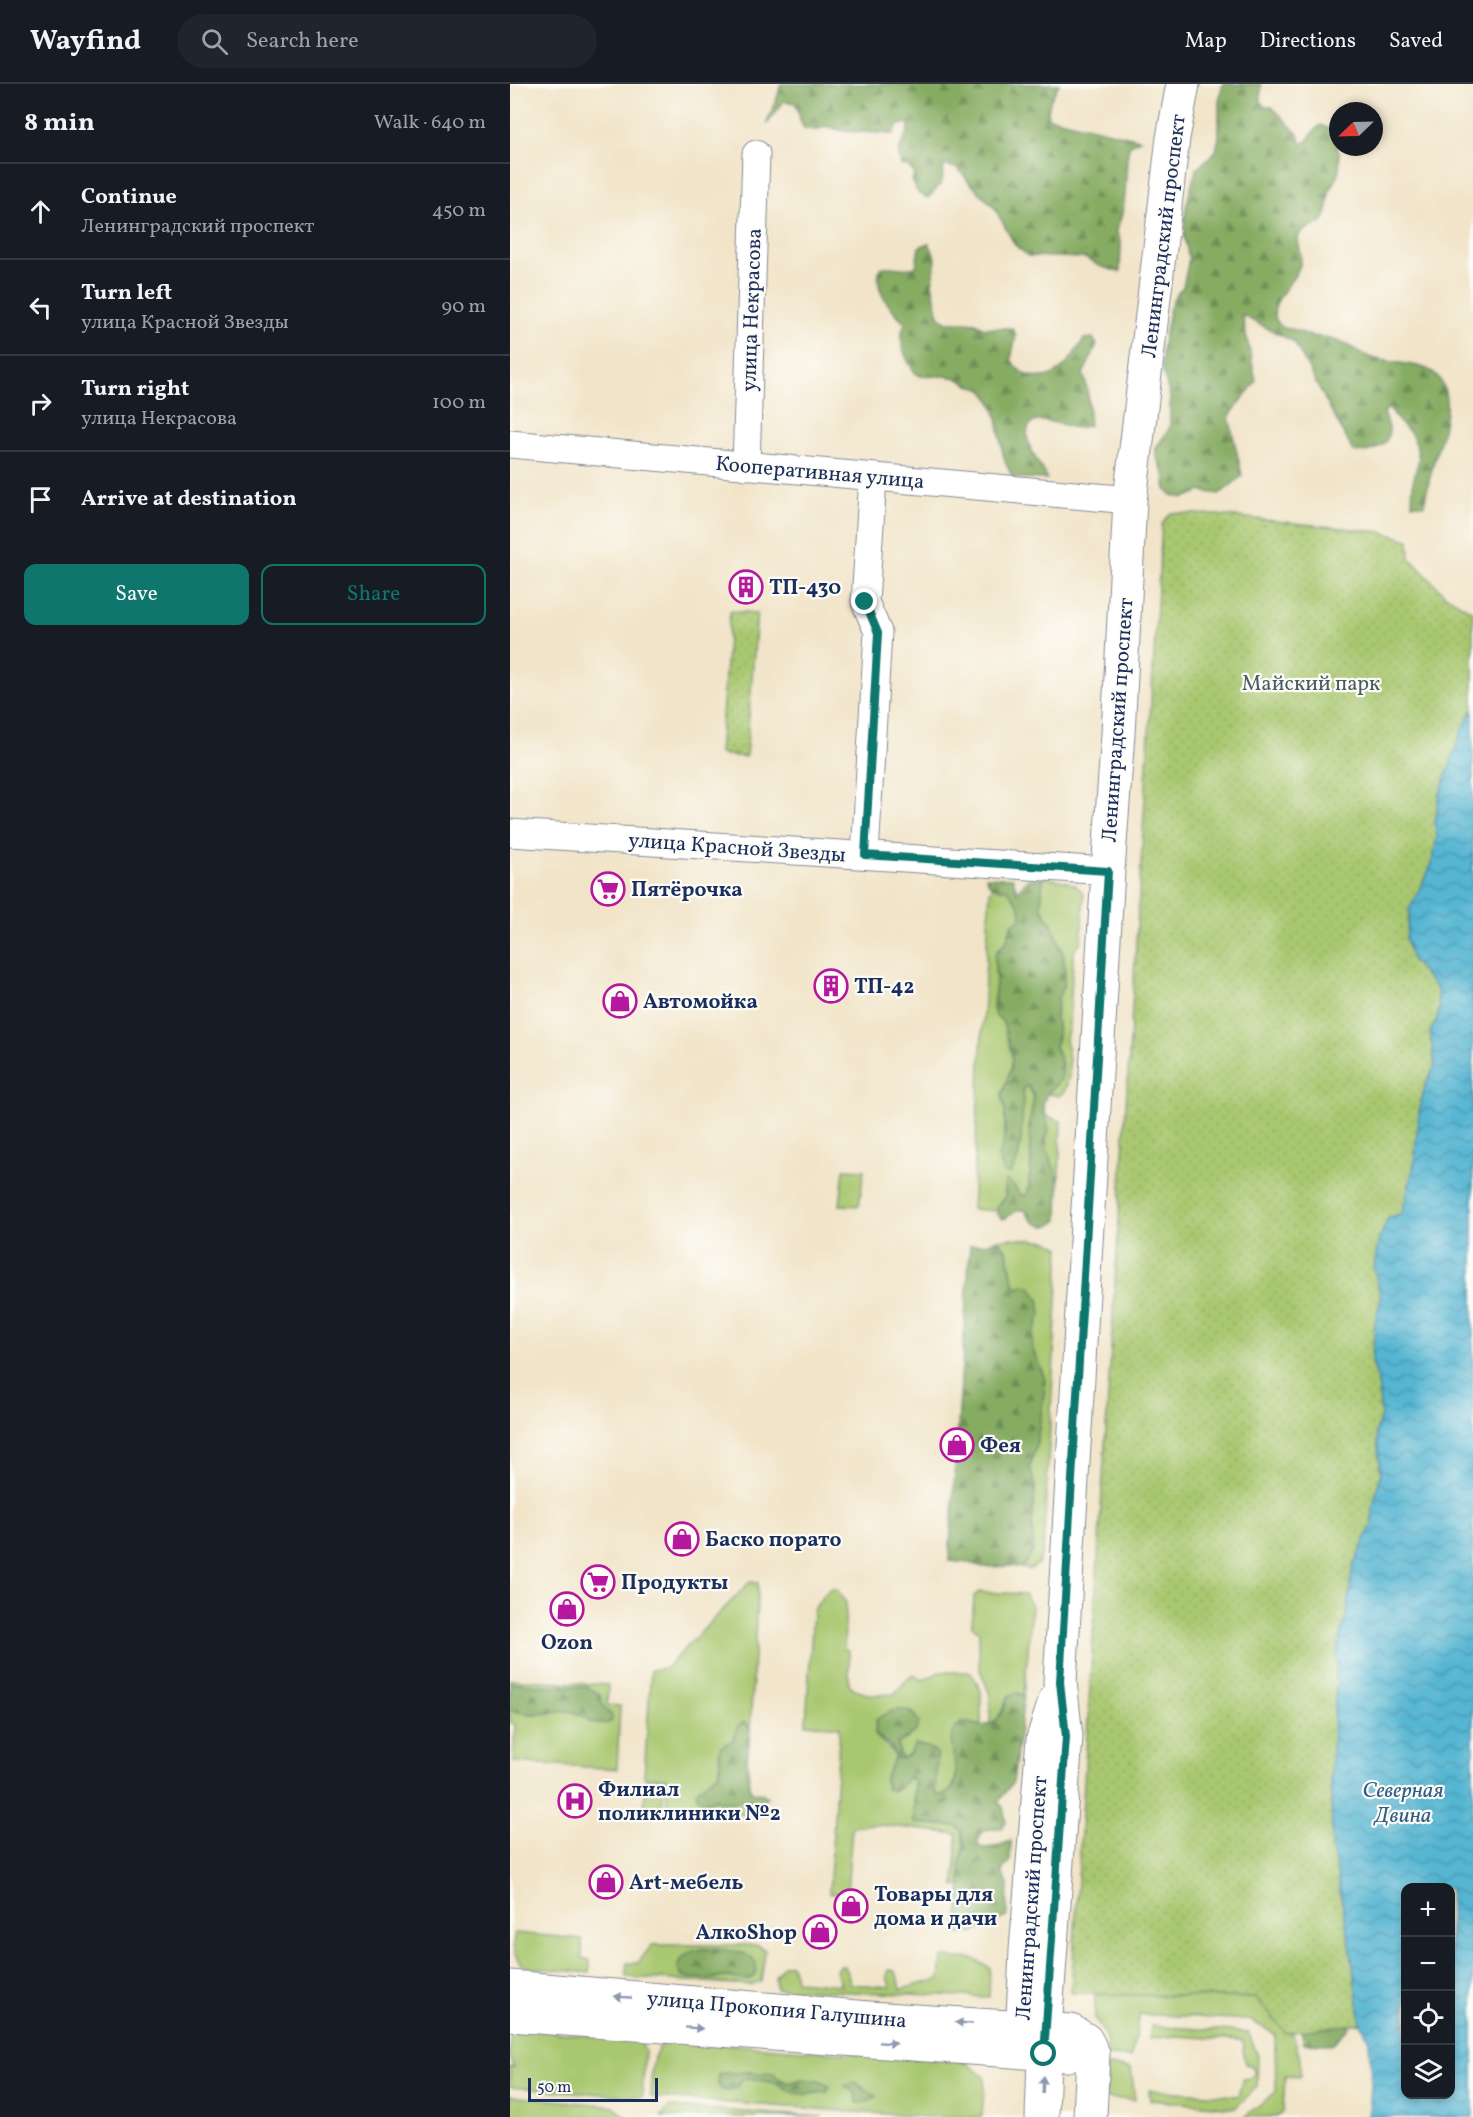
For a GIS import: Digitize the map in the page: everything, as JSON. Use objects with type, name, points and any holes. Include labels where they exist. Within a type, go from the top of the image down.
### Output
[{"type":"main road","name":"Ленинградский проспект","points":[[1019,2117],[1033,2040],[1066,1737],[1060,1682],[1118,734],[1130,500],[1173,138],[1183,84]]},
{"type":"main road","name":"улица Прокопия Галушина","points":[[510,1987],[869,2018],[1033,2040]]},
{"type":"main road","name":"улица Прокопия Галушина","points":[[510,2014],[1033,2040]]},
{"type":"main road","points":[[1033,2040],[1071,2031],[1079,2034],[1090,2046],[1093,2064],[1090,2117]]},
{"type":"main road","name":"Ленинградский проспект","points":[[1033,2040],[1041,2117]]},
{"type":"street","name":"улица Некрасова","points":[[746,466],[756,154]]},
{"type":"street","name":"Кооперативная улица","points":[[510,444],[1130,500]]},
{"type":"street","points":[[865,855],[878,633],[865,602],[873,477]]},
{"type":"street","name":"улица Красной Звезды","points":[[510,833],[1108,871]]},
{"type":"green space","points":[[780,84],[971,84],[979,86],[981,84],[1059,84],[1050,101],[1047,117],[1140,139],[1129,146],[1125,199],[1116,230],[1121,244],[1120,272],[1102,267],[1085,258],[1028,256],[1015,245],[994,207],[957,168],[944,165],[942,183],[928,198],[918,193],[912,180],[915,174],[908,166],[901,165],[899,158],[909,123],[898,125],[893,134],[844,131],[826,126],[816,130],[804,128],[795,103],[784,101],[767,124]]},
{"type":"green space","points":[[1223,84],[1261,84],[1261,102],[1265,107],[1272,107],[1298,134],[1302,145],[1321,125],[1329,129],[1329,156],[1339,156],[1339,171],[1330,189],[1326,214],[1322,222],[1301,232],[1298,237],[1300,265],[1297,273],[1280,296],[1274,313],[1276,320],[1283,328],[1336,341],[1375,359],[1421,367],[1437,376],[1443,386],[1446,411],[1424,505],[1412,504],[1413,482],[1419,459],[1416,444],[1410,432],[1399,422],[1392,411],[1387,408],[1384,413],[1389,430],[1385,442],[1370,451],[1353,451],[1294,342],[1242,315],[1256,381],[1229,417],[1242,476],[1220,494],[1201,491],[1184,498],[1171,495],[1166,490],[1164,475],[1156,455],[1156,448],[1170,424],[1170,396],[1162,369],[1162,349],[1169,311],[1174,298],[1183,287],[1189,259],[1184,236],[1186,206],[1196,170],[1216,151],[1219,137],[1219,101]]},
{"type":"green space","points":[[929,243],[936,259],[932,284],[939,316],[947,322],[976,323],[984,328],[1012,328],[1016,335],[1011,359],[1020,371],[1032,377],[1053,374],[1067,364],[1084,339],[1093,338],[1097,345],[1083,374],[1088,393],[1089,425],[1080,428],[1038,421],[1031,424],[1028,430],[1029,446],[1047,479],[1013,478],[1005,461],[995,411],[984,391],[955,378],[918,375],[910,365],[901,342],[905,323],[884,298],[878,277],[880,268],[916,267],[919,247]]},
{"type":"green space","name":"Майский парк","points":[[1171,513],[1218,515],[1381,532],[1409,540],[1410,558],[1445,595],[1473,612],[1473,709],[1462,730],[1439,797],[1435,823],[1437,837],[1432,864],[1410,908],[1406,939],[1412,960],[1437,989],[1439,1009],[1430,1032],[1435,1065],[1424,1089],[1419,1113],[1414,1166],[1402,1213],[1388,1218],[1378,1243],[1374,1268],[1381,1298],[1375,1324],[1372,1362],[1378,1380],[1381,1417],[1376,1432],[1381,1472],[1372,1524],[1353,1567],[1347,1613],[1338,1646],[1331,1771],[1332,1847],[1351,1951],[1361,2023],[1286,2033],[1256,1998],[1071,1993],[1162,524]]},
{"type":"green space","points":[[730,611],[757,613],[746,757],[719,754]]},
{"type":"green space","points":[[986,877],[1013,878],[1017,892],[1028,879],[1043,877],[1041,907],[1052,924],[1063,954],[1064,984],[1058,998],[1056,1016],[1058,1036],[1055,1046],[1063,1070],[1061,1079],[1047,1094],[1043,1103],[1049,1130],[1046,1140],[1047,1150],[1059,1182],[1058,1220],[1044,1226],[1031,1219],[1025,1210],[1018,1210],[1002,1219],[998,1215],[997,1206],[1005,1199],[1006,1180],[1019,1194],[1024,1196],[1028,1193],[1031,1161],[1029,1127],[1034,1097],[1028,1086],[1024,1088],[1018,1159],[1009,1174],[1004,1172],[998,1157],[1004,1141],[1005,1129],[1002,1095],[1011,1068],[1012,1056],[1003,1022],[995,1015],[993,1009],[996,984],[995,955],[1006,942],[1012,925],[1021,918],[1021,913],[1007,889],[994,887]]},
{"type":"green space","points":[[1043,877],[1077,886],[1084,895],[1081,942],[1075,949],[1066,1039],[1069,1076],[1065,1091],[1059,1096],[1047,1094],[1062,1064],[1055,1046],[1058,1036],[1056,1016],[1058,998],[1064,984],[1065,969],[1056,934],[1041,907]]},
{"type":"green space","points":[[994,886],[1000,889],[1007,888],[1021,913],[1021,918],[1012,925],[1006,942],[997,950],[995,960],[996,984],[993,1002],[1005,1028],[1012,1056],[1011,1068],[1002,1094],[1005,1129],[1004,1141],[998,1157],[1002,1167],[1018,1156],[1024,1088],[1028,1086],[1034,1097],[1029,1127],[1031,1161],[1028,1193],[1024,1196],[1019,1194],[1014,1186],[1004,1184],[1005,1195],[997,1206],[997,1211],[972,1209],[990,891]]},
{"type":"green space","points":[[1046,1116],[1061,1121],[1059,1182],[1046,1150]]},
{"type":"green space","points":[[844,1169],[864,1170],[859,1206],[840,1205]]},
{"type":"green space","points":[[1011,1238],[1049,1242],[1060,1248],[1043,1551],[1038,1564],[1030,1569],[1022,1568],[1033,1551],[1032,1523],[1035,1488],[1030,1467],[1036,1446],[1046,1382],[1032,1348],[1033,1333],[1038,1321],[1024,1285],[1017,1289],[1014,1283],[1006,1250],[996,1240]]},
{"type":"green space","points":[[996,1240],[1008,1256],[1017,1289],[1024,1285],[1031,1287],[1039,1300],[1041,1314],[1033,1334],[1032,1348],[1046,1382],[1036,1446],[1030,1467],[1035,1488],[1032,1523],[1033,1551],[1022,1568],[983,1567],[949,1561],[970,1245],[985,1244]]},
{"type":"green space","points":[[750,1582],[758,1583],[750,1731],[748,1725],[735,1733],[733,1740],[719,1754],[721,1768],[718,1774],[706,1782],[709,1801],[733,1802],[745,1799],[761,1802],[762,1815],[726,1814],[721,1811],[710,1813],[667,1805],[667,1778],[644,1777],[651,1670],[666,1668]]},
{"type":"green space","points":[[832,1589],[837,1590],[846,1603],[844,1649],[849,1650],[849,1684],[854,1688],[870,1694],[894,1694],[905,1681],[914,1675],[923,1680],[940,1672],[971,1672],[981,1691],[981,1726],[964,1722],[951,1740],[955,1780],[948,1793],[941,1796],[935,1792],[937,1754],[915,1744],[909,1755],[901,1758],[897,1744],[908,1738],[915,1715],[902,1711],[885,1715],[881,1717],[875,1734],[894,1756],[891,1768],[885,1777],[905,1781],[909,1777],[914,1781],[914,1823],[961,1828],[964,1849],[961,1886],[955,1887],[957,1834],[873,1824],[852,1827],[847,1893],[829,1893],[840,1727],[806,1724],[813,1611],[824,1594]]},
{"type":"green space","points":[[979,1592],[1025,1594],[1032,1606],[1024,1696],[1019,1693],[1006,1700],[998,1718],[990,1725],[990,1695],[979,1667],[979,1632],[972,1626],[974,1596]]},
{"type":"green space","points":[[510,1679],[608,1685],[607,1705],[620,1706],[617,1769],[513,1762],[515,1724],[510,1723],[510,1710],[533,1715],[569,1711],[579,1713],[590,1722],[599,1724],[612,1716],[603,1707],[599,1694],[587,1687],[529,1685],[510,1682]]},
{"type":"green space","points":[[510,1682],[587,1687],[599,1694],[603,1707],[612,1716],[612,1721],[606,1724],[595,1723],[568,1711],[532,1714],[510,1710]]},
{"type":"green space","points":[[1016,1693],[1024,1696],[1013,1782],[998,1802],[1003,1807],[1006,1821],[1001,1829],[982,1832],[978,1841],[978,1846],[983,1848],[1011,1841],[1010,1862],[1002,1873],[1008,1883],[1007,1917],[977,1931],[956,1934],[961,1886],[960,1862],[965,1847],[962,1831],[956,1826],[914,1823],[915,1784],[910,1777],[898,1789],[887,1789],[884,1780],[894,1756],[891,1747],[875,1734],[876,1720],[887,1713],[899,1710],[905,1710],[915,1716],[919,1722],[916,1731],[897,1744],[901,1758],[909,1755],[915,1744],[935,1752],[937,1754],[935,1792],[941,1796],[950,1792],[956,1776],[951,1738],[954,1730],[964,1722],[981,1726],[993,1724],[1003,1711],[1008,1697]]},
{"type":"green space","points":[[743,1722],[748,1725],[750,1731],[747,1763],[751,1792],[762,1793],[767,1797],[761,1802],[745,1799],[733,1802],[714,1800],[703,1802],[698,1798],[696,1792],[718,1774],[721,1747],[733,1740],[738,1726]]},
{"type":"green space","points":[[646,1779],[665,1780],[662,1809],[644,1808]]},
{"type":"green space","points":[[515,1933],[582,1939],[582,1958],[590,1960],[590,1973],[524,1967],[514,1951]]},
{"type":"green space","points":[[652,1945],[757,1945],[765,1950],[761,1982],[750,1985],[626,1977],[627,1963],[638,1963]],"holes":[[[703,1949],[739,1952],[749,1979],[685,1977],[678,1967],[685,1957]]]},
{"type":"green space","points":[[703,1949],[743,1953],[754,1961],[755,1974],[750,1979],[744,1980],[725,1977],[702,1979],[681,1975],[678,1967],[682,1959],[691,1952]]},
{"type":"green space","points":[[942,1957],[974,1959],[990,1968],[989,1997],[776,1989],[775,1977],[783,1966],[791,1964],[797,1981],[841,1985],[836,1970],[840,1966],[845,1966],[851,1984],[890,1987],[887,1976],[889,1970],[892,1970],[896,1972],[901,1989],[940,1979]]},
{"type":"green space","points":[[1095,1994],[1256,1998],[1286,2032],[1293,2034],[1300,2058],[1300,2077],[1285,2076],[1283,2112],[1277,2117],[1244,2117],[1276,2092],[1275,2034],[1250,2020],[1140,2014],[1131,2057],[1107,2056],[1105,2036],[1095,2019]]},
{"type":"green space","points":[[1296,2008],[1351,2010],[1349,2028],[1332,2044],[1304,2043]]},
{"type":"green space","points":[[1151,2026],[1248,2032],[1258,2056],[1257,2087],[1235,2108],[1150,2100],[1149,2090],[1238,2096],[1243,2079],[1251,2078],[1255,2071],[1251,2065],[1245,2064],[1242,2040],[1175,2036],[1149,2039]]},
{"type":"green space","points":[[510,2028],[640,2041],[645,2051],[642,2097],[510,2087],[510,2067],[514,2067],[510,2057]]},
{"type":"green space","points":[[665,2040],[966,2062],[985,2078],[982,2117],[925,2117],[651,2097],[652,2066]],"holes":[[[726,2073],[775,2074],[776,2077],[789,2083],[818,2080],[827,2092],[809,2094],[787,2090],[780,2084],[749,2078],[741,2080],[736,2088],[725,2091],[718,2084]]]},
{"type":"green space","points":[[1107,2066],[1131,2068],[1135,2100],[1105,2098]]},
{"type":"green space","points":[[747,2072],[775,2074],[776,2078],[789,2083],[810,2080],[829,2086],[827,2092],[805,2094],[787,2090],[780,2084],[749,2078],[741,2080],[736,2088],[729,2091],[721,2089],[718,2084],[719,2075]]},
{"type":"green space","points":[[855,2082],[877,2096],[867,2102],[857,2103],[855,2093],[845,2086]]},
{"type":"green space","points":[[510,2096],[614,2106],[626,2117],[510,2117]]},
{"type":"green space","points":[[670,2107],[823,2117],[661,2117]]},
{"type":"water","name":"Северная Двина","points":[[1473,709],[1473,2117],[1369,2117],[1371,2085],[1369,2041],[1361,2023],[1351,1951],[1332,1847],[1331,1771],[1338,1646],[1347,1613],[1353,1566],[1372,1524],[1381,1472],[1376,1432],[1381,1417],[1378,1380],[1372,1362],[1375,1324],[1381,1298],[1374,1268],[1378,1243],[1388,1218],[1402,1213],[1414,1166],[1419,1113],[1424,1089],[1435,1065],[1430,1032],[1439,1009],[1437,989],[1412,960],[1406,939],[1410,908],[1432,864],[1437,837],[1435,823],[1439,797],[1462,730]]},
{"type":"place","name":"ТП-430","points":[[746,587]]},
{"type":"place","name":"Пятёрочка","points":[[608,889]]},
{"type":"place","name":"ТП-42","points":[[831,986]]},
{"type":"place","name":"Автомойка","points":[[620,1001]]},
{"type":"place","name":"Фея","points":[[957,1445]]},
{"type":"place","name":"Баско порато","points":[[682,1539]]},
{"type":"place","name":"Продукты","points":[[598,1582]]},
{"type":"place","name":"Ozon","points":[[567,1609]]},
{"type":"place","name":"Филиал поликлиники №2","points":[[575,1801]]},
{"type":"place","name":"Art-мебель","points":[[606,1882]]},
{"type":"place","name":"Товары для дома и дачи","points":[[851,1906]]},
{"type":"place","name":"АлкоShop","points":[[820,1932]]},
{"type":"route","points":[[865,602],[878,633],[865,855],[1108,871],[1060,1682],[1066,1737],[1044,2054]]}]
